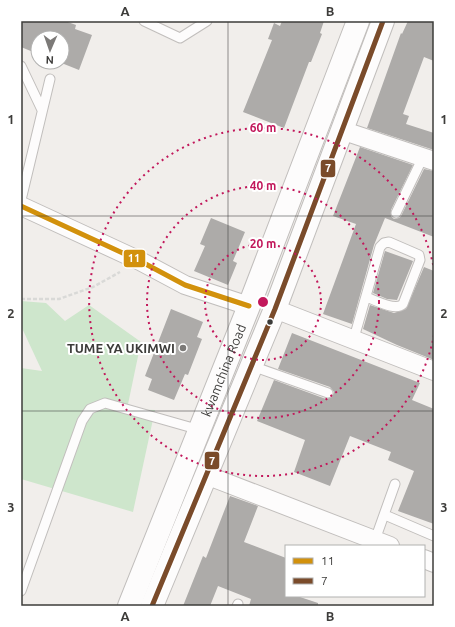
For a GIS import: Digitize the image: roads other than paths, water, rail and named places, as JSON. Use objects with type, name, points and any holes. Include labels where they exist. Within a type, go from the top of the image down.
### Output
[{"type":"main road","name":"kwamchina Road","points":[[152,606],[275,308],[383,21]]},
{"type":"main road","name":"kwamchina Road","points":[[129,606],[249,306],[355,22]]},
{"type":"main road","points":[[331,88],[354,98]]},
{"type":"street","points":[[341,130],[428,159]]},
{"type":"street","points":[[21,206],[140,261],[185,286],[249,306]]},
{"type":"street","points":[[275,308],[354,338],[434,371]]},
{"type":"street","points":[[206,475],[382,543]]},
{"type":"lane","points":[[144,21],[180,38],[207,21]]},
{"type":"lane","points":[[21,66],[42,110]]},
{"type":"lane","points":[[21,200],[50,79]]},
{"type":"lane","points":[[396,213],[428,159]]},
{"type":"lane","points":[[354,338],[380,248],[384,243],[389,242],[419,255],[420,260],[403,304],[400,307],[395,308],[366,297]]},
{"type":"lane","points":[[252,366],[328,393]]},
{"type":"lane","points":[[21,591],[82,421],[90,409],[105,403],[200,430]]},
{"type":"lane","points":[[382,543],[385,515],[395,484]]},
{"type":"lane","points":[[385,515],[434,536]]},
{"type":"place","name":"TUME YA UKIMWI","points":[[183,348]]}]
